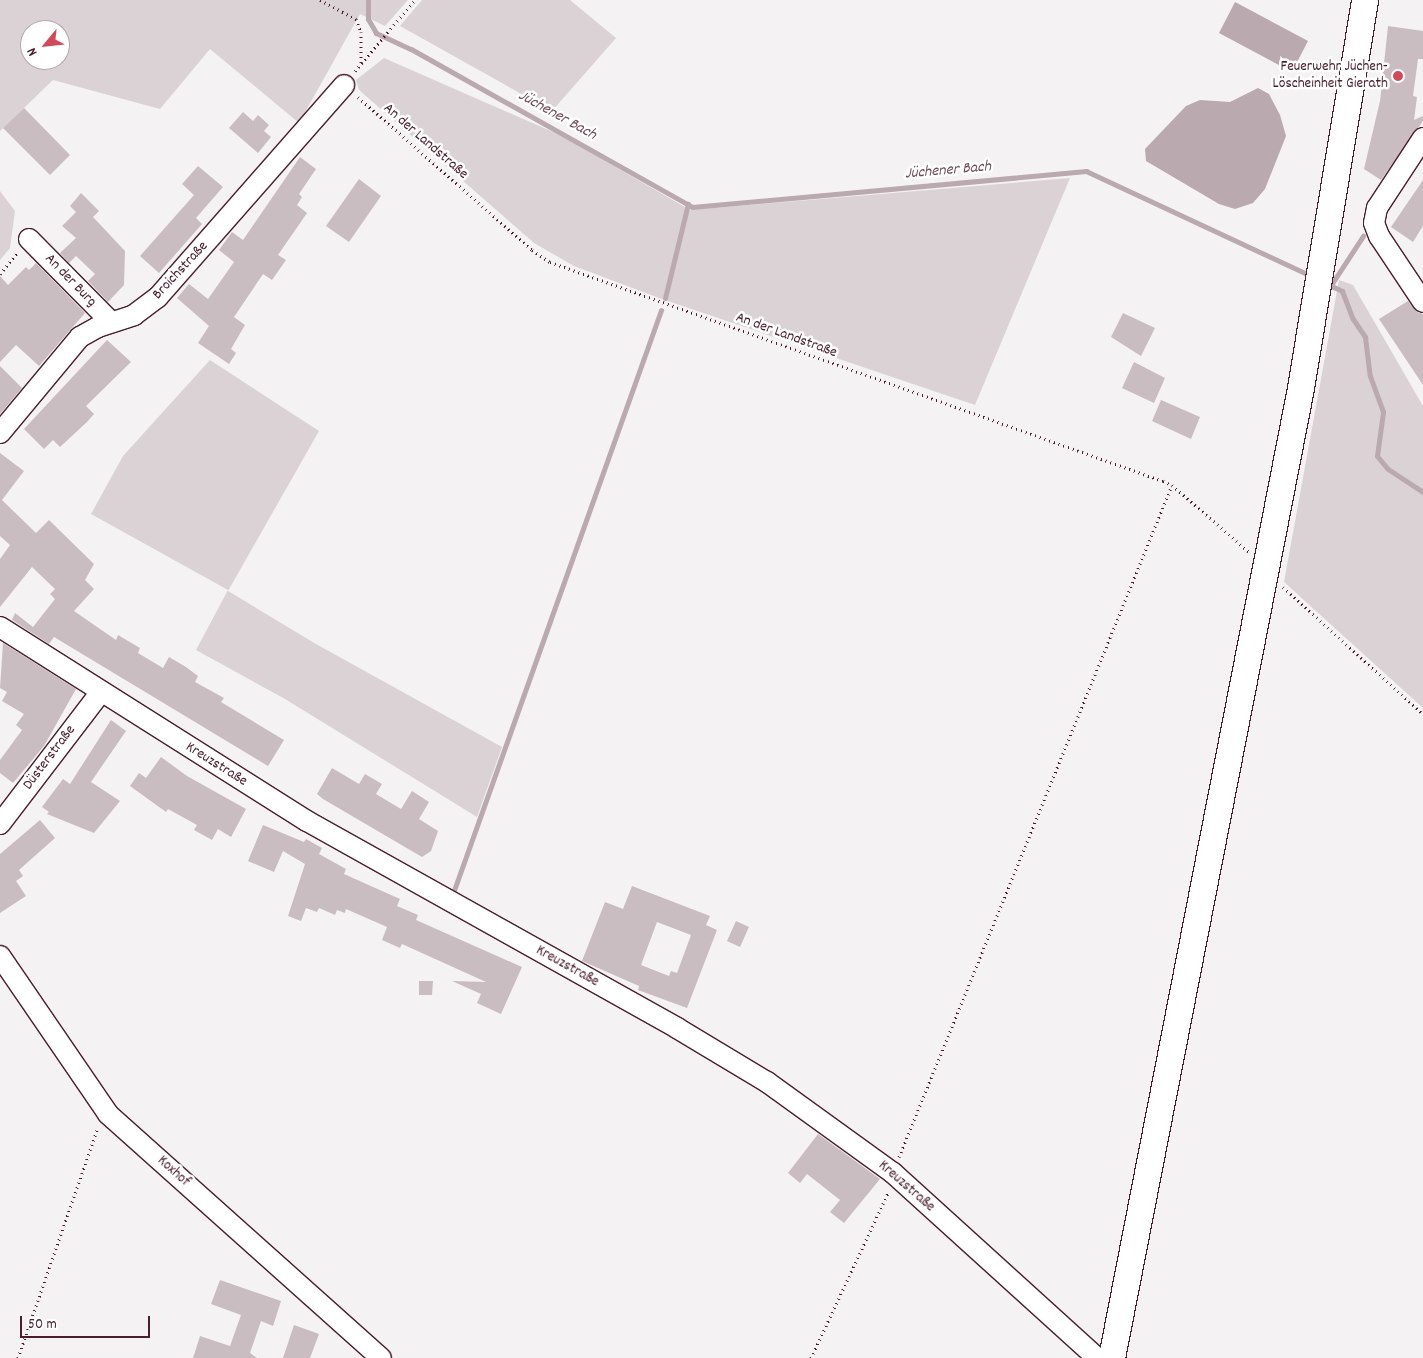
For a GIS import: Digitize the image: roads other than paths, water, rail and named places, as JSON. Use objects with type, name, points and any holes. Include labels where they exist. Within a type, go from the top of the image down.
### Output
[{"type":"main road","points":[[1112,1358],[1258,562],[1315,309],[1367,4]]},
{"type":"street","name":"Broichstraße","points":[[0,433],[75,342],[91,330],[134,315],[158,297],[344,85]]},
{"type":"street","points":[[1420,147],[1377,208],[1374,222],[1379,236],[1423,302]]},
{"type":"street","name":"An der Burg","points":[[29,239],[110,322]]},
{"type":"street","name":"Kreuzstraße","points":[[0,627],[100,693],[341,842],[707,1045],[798,1103],[894,1175],[1096,1358]]},
{"type":"street","name":"Düsterstraße","points":[[0,824],[100,693]]},
{"type":"street","name":"Koxhof","points":[[0,956],[104,1110],[381,1358]]},
{"type":"waterway","name":"Jüchener Bach","points":[[368,0],[368,19],[376,33],[411,49],[692,207],[1086,171],[1313,277]]},
{"type":"waterway","points":[[665,298],[688,204]]},
{"type":"waterway","points":[[1331,285],[1363,236]]},
{"type":"waterway","name":"Jüchener Bach","points":[[1325,283],[1342,291],[1353,319],[1365,337],[1370,376],[1383,412],[1377,456],[1388,469],[1423,492]]},
{"type":"waterway","points":[[453,893],[661,310]]},
{"type":"place","name":"Feuerwehr Jüchen- Löscheinheit Gierath","points":[[1398,76]]}]
